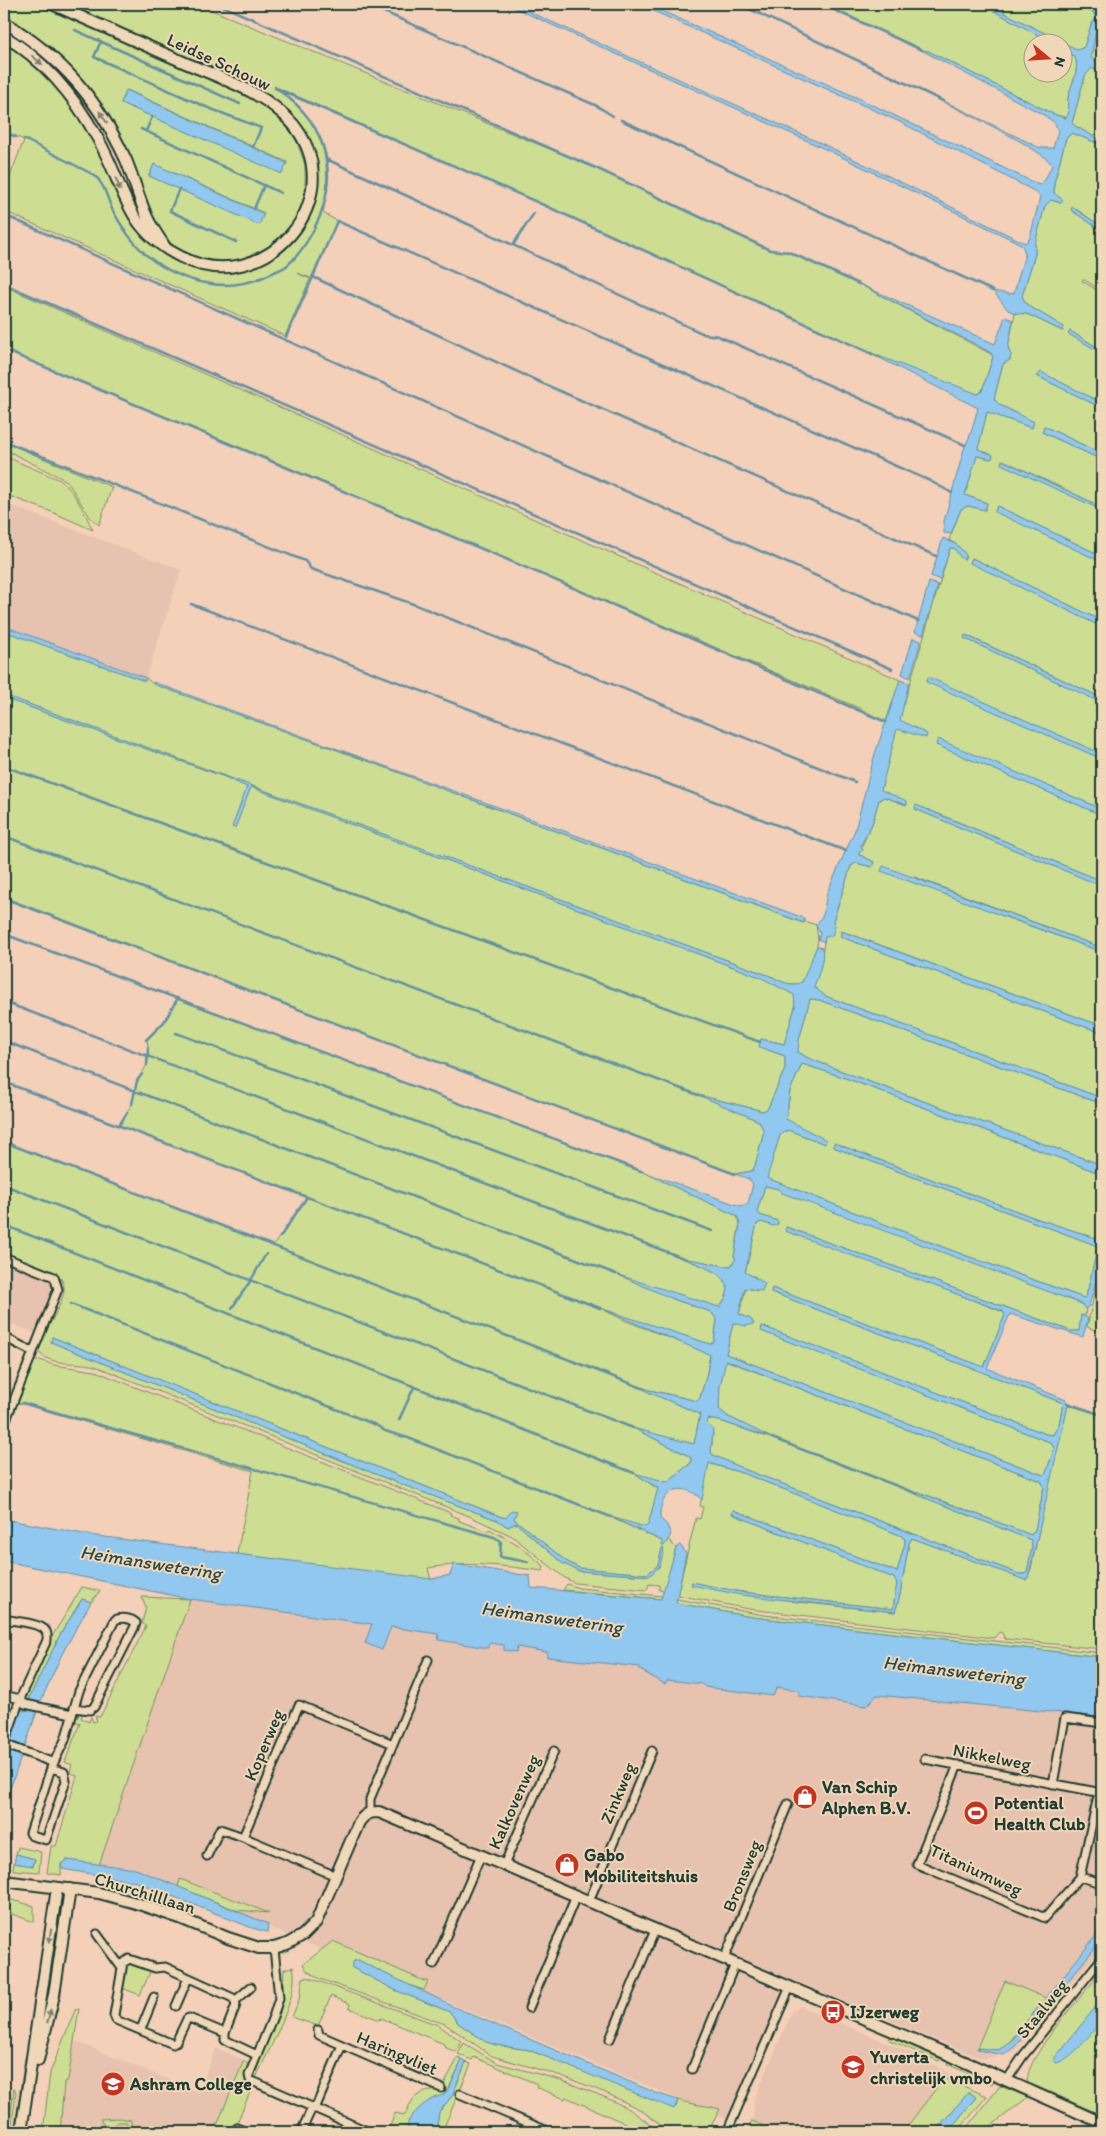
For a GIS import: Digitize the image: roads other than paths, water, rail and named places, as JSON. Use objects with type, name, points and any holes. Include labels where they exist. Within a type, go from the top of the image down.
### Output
[{"type":"street","name":"Leidse Schouw","points":[[4,36],[19,45],[42,64],[66,88],[98,139],[131,212],[155,243],[192,263],[225,268],[256,262],[280,247],[294,232],[302,219],[310,192],[310,164],[302,138],[282,113],[250,92],[52,4]]},
{"type":"street","points":[[4,22],[53,56],[70,73],[90,98],[107,123],[122,152],[146,216],[165,248]]},
{"type":"street","points":[[4,1257],[54,1277],[58,1289],[4,1425]]},
{"type":"street","points":[[4,1338],[33,1352]]},
{"type":"street","points":[[4,1619],[38,1626],[44,1629],[47,1634],[47,1640],[23,1702],[17,1708],[6,1744],[32,1754],[52,1765],[64,1772],[66,1781],[46,1840],[32,1836],[30,1833],[52,1765],[65,1740],[73,1711],[79,1691],[115,1620],[120,1618],[133,1620],[136,1623],[94,1707],[90,1710],[73,1711],[48,1710],[23,1702],[4,1695]]},
{"type":"street","points":[[369,2132],[250,2080],[249,2075],[279,1998],[274,1948],[287,1944],[303,1935],[316,1922],[359,1822],[364,1815],[370,1812],[370,1798],[428,1660]]},
{"type":"street","name":"Koperweg","points":[[243,1837],[299,1704],[393,1744]]},
{"type":"street","name":"Nikkelweg","points":[[1054,1784],[1065,1718],[1102,1723]]},
{"type":"street","name":"Zinkweg","points":[[589,1901],[652,1751]]},
{"type":"street","name":"Kalkovenweg","points":[[504,1865],[554,1752]]},
{"type":"street","name":"Nikkelweg","points":[[925,1759],[1100,1793],[1080,1877]]},
{"type":"street","name":"Titaniumweg","points":[[958,1765],[916,1864],[1045,1918],[1080,1877]]},
{"type":"street","name":"Bronsweg","points":[[724,1959],[788,1804]]},
{"type":"street","name":"Kalkovenweg","points":[[370,1812],[379,1812],[589,1901],[1007,2080],[1102,2124]]},
{"type":"street","points":[[207,1856],[220,1829],[336,1876]]},
{"type":"street","name":"Kalkovenweg","points":[[434,1964],[481,1855]]},
{"type":"street","points":[[1080,1877],[1102,1882]]},
{"type":"street","name":"Churchilllaan","points":[[4,1881],[99,1893],[180,1918],[228,1938],[259,1948],[274,1948]]},
{"type":"street","points":[[21,2132],[57,1888]]},
{"type":"street","points":[[28,2132],[37,2064],[54,1995],[70,1889]]},
{"type":"street","points":[[529,2008],[576,1896]]},
{"type":"street","points":[[610,2039],[655,1930]]},
{"type":"street","points":[[97,1934],[121,1967]]},
{"type":"street","name":"Staalweg","points":[[1007,2080],[1023,2056],[1102,1958]]},
{"type":"street","points":[[225,2033],[189,2018],[176,2042],[173,2044],[116,2020],[114,2015],[123,1963],[129,1959],[155,1968],[165,1967],[229,1996],[235,2001],[236,2010],[225,2033],[225,2037],[228,2043],[257,2055]]},
{"type":"street","points":[[692,2068],[735,1964]]},
{"type":"street","points":[[176,2006],[188,1978]]},
{"type":"street","points":[[235,2001],[250,1987]]},
{"type":"street","points":[[727,2132],[790,1987]]},
{"type":"street","points":[[141,2029],[154,1996]]},
{"type":"street","name":"Haringvliet","points":[[318,2030],[319,2034],[342,2045],[441,2088]]},
{"type":"street","name":"Haringvliet","points":[[301,2132],[342,2045]]},
{"type":"street","points":[[460,2094],[550,2132]]},
{"type":"street","points":[[237,2128],[247,2132]]},
{"type":"water","points":[[506,4],[512,4],[825,145],[1025,243],[1030,238],[1040,197],[1036,192],[900,122],[638,4],[646,4],[858,98],[1039,185],[1045,180],[1052,165],[1045,157],[1013,137],[921,91],[1040,148],[1053,148],[1058,131],[1055,123],[1044,115],[921,50],[928,51],[1053,114],[1066,118],[1069,112],[1068,98],[1076,71],[1074,48],[1078,50],[1084,47],[1091,25],[1096,18],[1094,13],[1075,4],[1102,4],[1102,16],[1097,27],[1091,57],[1102,66],[1102,73],[1092,68],[1085,76],[1072,123],[1102,141],[1102,145],[1072,133],[1066,138],[1054,183],[1054,193],[1063,200],[1061,203],[1051,200],[1045,206],[1035,243],[1035,254],[1022,296],[1027,305],[1064,327],[1063,331],[1027,314],[1008,310],[993,291],[1014,293],[1025,254],[1023,247],[1019,243],[823,148]]},
{"type":"water","points":[[981,4],[987,4],[1042,32],[1033,32]]},
{"type":"water","points":[[126,90],[287,163],[282,174],[121,103]]},
{"type":"water","points":[[154,164],[264,214],[259,225],[149,176]]},
{"type":"water","points":[[1072,207],[1102,227],[1102,231],[1071,210]]},
{"type":"water","points":[[859,284],[995,344],[1005,317],[1013,320],[1008,348],[1011,355],[1010,360],[1004,363],[1002,367],[994,399],[1000,405],[1034,422],[1032,428],[987,412],[978,449],[993,455],[992,459],[977,456],[965,495],[987,503],[985,510],[968,506],[961,509],[951,534],[944,533],[944,521],[964,449],[978,408],[868,352],[978,394],[982,391],[993,357],[991,353],[973,343]]},
{"type":"water","points":[[1070,331],[1102,350],[1102,353],[1068,334]]},
{"type":"water","points":[[1041,372],[1102,403],[1102,408],[1037,376]]},
{"type":"water","points":[[1044,426],[1102,454],[1102,460],[1042,432]]},
{"type":"water","points":[[1002,460],[1102,507],[1102,510],[1001,464]]},
{"type":"water","points":[[997,506],[1102,556],[1102,562],[995,512]]},
{"type":"water","points":[[943,538],[957,545],[966,555],[964,560],[954,548],[950,548],[940,580],[931,576]]},
{"type":"water","points":[[972,558],[1102,621],[1102,627],[970,563]]},
{"type":"water","points":[[929,582],[938,585],[923,635],[915,632]]},
{"type":"water","points":[[4,626],[146,678],[145,681],[4,631]]},
{"type":"water","points":[[965,635],[1102,698],[1102,703],[964,638]]},
{"type":"water","points":[[913,638],[921,641],[910,678],[902,674]]},
{"type":"water","points":[[928,677],[1102,754],[1102,759],[926,682]]},
{"type":"water","points":[[900,680],[909,683],[900,720],[927,734],[926,738],[897,729],[881,790],[907,801],[907,805],[884,797],[879,800],[872,824],[861,845],[863,850],[858,854],[874,862],[872,867],[856,863],[851,866],[833,921],[835,926],[832,936],[825,937],[824,942],[818,939],[820,933],[816,925],[823,915],[827,893],[855,830],[874,757]]},
{"type":"water","points":[[153,682],[804,918],[804,923],[365,760],[153,684]]},
{"type":"water","points":[[4,695],[780,981],[795,984],[802,982],[817,946],[822,948],[823,957],[814,987],[825,996],[1102,1098],[1102,1104],[819,1000],[810,999],[799,1040],[798,1052],[808,1058],[1102,1165],[1102,1174],[840,1076],[802,1064],[790,1091],[786,1119],[826,1140],[825,1144],[788,1130],[780,1135],[767,1178],[953,1251],[1084,1298],[1086,1297],[1098,1246],[833,1147],[834,1143],[1038,1219],[1099,1239],[1102,1232],[1102,1259],[1089,1306],[1085,1309],[1082,1304],[782,1193],[779,1189],[765,1186],[757,1211],[760,1215],[778,1221],[778,1224],[774,1226],[761,1222],[757,1224],[745,1272],[765,1283],[762,1291],[745,1288],[739,1314],[751,1319],[754,1324],[745,1326],[733,1323],[726,1354],[1043,1475],[1046,1473],[1054,1449],[1052,1443],[761,1331],[762,1326],[1046,1434],[1053,1435],[1059,1424],[1063,1403],[771,1292],[772,1288],[984,1367],[1005,1315],[1003,1311],[785,1231],[786,1227],[1071,1331],[1079,1331],[1081,1315],[1088,1318],[1083,1337],[1010,1314],[987,1368],[1066,1400],[1068,1405],[1028,1578],[1025,1580],[912,1538],[909,1543],[900,1595],[895,1612],[741,1595],[691,1585],[692,1582],[741,1592],[893,1609],[897,1583],[894,1578],[732,1514],[733,1510],[897,1572],[905,1543],[905,1539],[900,1535],[745,1474],[709,1463],[702,1500],[687,1490],[680,1489],[673,1491],[663,1501],[660,1518],[667,1525],[671,1535],[664,1546],[662,1546],[662,1541],[611,1517],[645,1527],[648,1525],[658,1488],[634,1473],[667,1482],[691,1463],[691,1458],[687,1455],[633,1428],[694,1444],[700,1414],[645,1389],[697,1401],[700,1398],[710,1355],[600,1308],[710,1344],[714,1342],[717,1320],[711,1312],[673,1299],[616,1274],[719,1307],[726,1297],[728,1289],[725,1282],[712,1271],[686,1259],[731,1266],[736,1258],[734,1257],[740,1223],[737,1216],[641,1171],[740,1206],[748,1204],[753,1184],[749,1179],[735,1174],[752,1171],[764,1131],[759,1121],[698,1095],[763,1111],[768,1108],[785,1069],[785,1056],[759,1047],[761,1039],[784,1044],[795,1007],[794,995],[760,977],[251,787],[235,828],[232,827],[247,787],[225,777],[4,698]],"holes":[[[726,1360],[1041,1481],[1044,1487],[1035,1530],[1031,1535],[918,1492],[918,1495],[1031,1540],[1032,1547],[1027,1572],[1019,1574],[746,1470],[713,1455],[711,1452],[713,1429],[707,1424],[708,1419],[720,1421],[772,1438],[727,1416],[719,1409],[720,1387]]]},
{"type":"water","points":[[938,739],[1102,809],[1102,815],[936,745]]},
{"type":"water","points":[[916,805],[1102,881],[1102,886],[915,809]]},
{"type":"water","points":[[883,866],[1102,948],[1102,952],[881,871]]},
{"type":"water","points":[[841,931],[1102,1026],[1102,1033],[841,937]]},
{"type":"water","points":[[52,1337],[499,1516],[506,1518],[512,1510],[517,1511],[514,1519],[566,1561],[579,1568],[647,1574],[658,1565],[662,1548],[664,1549],[660,1566],[649,1576],[579,1571],[562,1563],[516,1523],[508,1527],[497,1520],[390,1480],[51,1342]]},
{"type":"water","name":"Heimanswetering","points":[[4,1519],[89,1535],[432,1579],[450,1575],[454,1564],[530,1576],[531,1588],[661,1599],[676,1548],[680,1545],[686,1553],[676,1603],[752,1617],[1102,1657],[1102,1717],[877,1695],[866,1706],[799,1696],[799,1691],[777,1687],[773,1696],[668,1680],[665,1684],[640,1670],[640,1667],[547,1657],[547,1652],[517,1647],[516,1652],[504,1650],[504,1645],[489,1643],[488,1648],[439,1640],[438,1634],[391,1627],[382,1650],[365,1643],[372,1624],[190,1599],[4,1561]]},
{"type":"water","points":[[82,1599],[91,1602],[62,1654],[40,1703],[4,1806],[4,1768],[14,1742],[4,1738],[4,1706],[26,1711],[31,1702],[29,1698],[61,1633]]},
{"type":"water","points":[[16,1854],[35,1859],[33,1866],[14,1863]]},
{"type":"water","points":[[67,1860],[136,1869],[268,1924],[267,1932],[252,1928],[137,1882],[62,1869],[61,1864]]},
{"type":"water","points":[[1102,1928],[1102,1939],[1015,2046],[1004,2055],[978,2050],[977,2048],[998,2050],[1010,2043]]},
{"type":"water","points":[[358,1960],[454,2007],[656,2093],[678,2100],[674,2109],[529,2050],[486,2042],[458,2023],[450,2012],[395,1990],[351,1967],[354,1961]]},
{"type":"water","points":[[1102,1999],[1102,2020],[1068,2058],[1055,2063],[1053,2060]]},
{"type":"water","points":[[462,2060],[466,2062],[452,2096],[439,2112],[434,2132],[422,2132],[407,2128],[413,2115],[420,2107],[446,2092]]},
{"type":"water","points":[[969,2092],[976,2097],[948,2132],[934,2132]]},
{"type":"waterway","points":[[218,4],[598,169],[770,250],[789,252],[859,284]]},
{"type":"waterway","points":[[366,4],[597,106],[613,116]]},
{"type":"waterway","points":[[739,4],[943,101]]},
{"type":"waterway","points":[[821,4],[922,50]]},
{"type":"waterway","points":[[75,30],[240,104]]},
{"type":"waterway","points":[[101,41],[94,57],[206,107],[261,128],[253,147]]},
{"type":"waterway","points":[[275,88],[546,206],[879,357]]},
{"type":"waterway","points":[[24,139],[94,175],[101,183],[113,211],[127,234],[139,248],[160,265],[186,278],[199,282],[227,285],[241,284],[281,269],[293,259],[313,231],[322,211],[327,192],[328,173],[326,155],[320,137],[310,121],[281,92]]},
{"type":"waterway","points":[[146,131],[152,117]]},
{"type":"waterway","points":[[621,120],[993,291]]},
{"type":"waterway","points":[[141,129],[281,193]]},
{"type":"waterway","points":[[4,132],[16,137]]},
{"type":"waterway","points":[[326,159],[704,334],[718,336],[965,445]]},
{"type":"waterway","points":[[254,209],[264,185]]},
{"type":"waterway","points":[[179,189],[170,211],[236,242]]},
{"type":"waterway","points":[[513,245],[534,213]]},
{"type":"waterway","points":[[4,215],[918,621]]},
{"type":"waterway","points":[[936,556],[544,384],[313,277],[337,221],[930,481],[952,493]]},
{"type":"waterway","points":[[286,337],[313,277]]},
{"type":"waterway","points":[[4,284],[892,669]]},
{"type":"waterway","points":[[4,350],[494,554],[886,722]]},
{"type":"waterway","points":[[4,441],[305,561],[311,569],[416,605],[855,782]]},
{"type":"waterway","points":[[191,604],[846,851]]},
{"type":"waterway","points":[[4,766],[760,1042]]},
{"type":"waterway","points":[[4,836],[698,1095]]},
{"type":"waterway","points":[[4,898],[735,1174]]},
{"type":"waterway","points":[[4,934],[641,1171]]},
{"type":"waterway","points":[[146,1040],[164,1022],[178,998]]},
{"type":"waterway","points":[[4,1002],[686,1259]]},
{"type":"waterway","points":[[176,1033],[712,1231]]},
{"type":"waterway","points":[[4,1041],[616,1274]]},
{"type":"waterway","points":[[147,1065],[148,1048]]},
{"type":"waterway","points":[[132,1104],[137,1081],[142,1074]]},
{"type":"waterway","points":[[4,1082],[600,1308]]},
{"type":"waterway","points":[[119,1125],[127,1113]]},
{"type":"waterway","points":[[4,1142],[645,1389]]},
{"type":"waterway","points":[[4,1185],[633,1428]]},
{"type":"waterway","points":[[280,1237],[307,1197]]},
{"type":"waterway","points":[[4,1225],[634,1473]]},
{"type":"waterway","points":[[232,1308],[266,1254]]},
{"type":"waterway","points":[[71,1304],[376,1425],[385,1431],[408,1438],[611,1517]]},
{"type":"waterway","points":[[399,1420],[414,1387]]},
{"type":"waterway","points":[[23,1403],[494,1537],[501,1541],[500,1557],[528,1562]]},
{"type":"waterway","points":[[1067,1403],[1102,1415]]},
{"type":"waterway","points":[[772,1438],[918,1494]]},
{"type":"place","name":"Van Schip Alphen B.V.","points":[[805,1797]]},
{"type":"place","name":"Potential Health Club","points":[[976,1813]]},
{"type":"place","name":"Gabo Mobiliteitshuis","points":[[567,1865]]},
{"type":"place","name":"IJzerweg","points":[[833,2012]]},
{"type":"place","name":"Yuverta christelijk vmbo","points":[[853,2067]]},
{"type":"place","name":"Ashram College","points":[[113,2084]]}]
